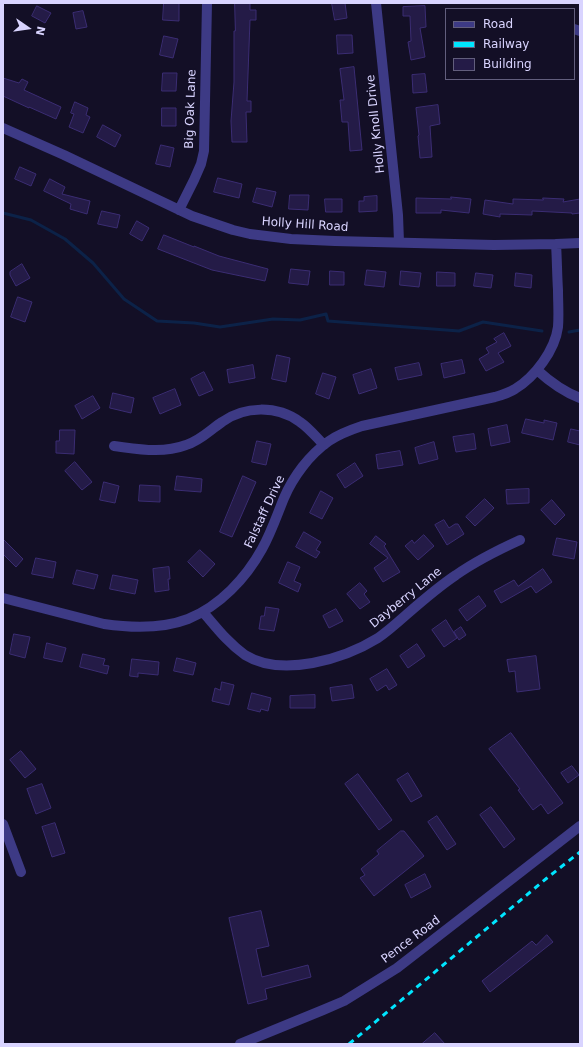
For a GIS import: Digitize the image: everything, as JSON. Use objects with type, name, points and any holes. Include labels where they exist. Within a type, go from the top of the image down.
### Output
[{"type":"street","name":"Big Oak Lane","points":[[178,210],[194,180],[201,164],[204,151],[207,3]]},
{"type":"street","name":"Holly Knoll Drive","points":[[376,3],[397,201],[399,242]]},
{"type":"street","name":"Holly Hill Road","points":[[3,128],[64,155],[178,210],[233,230],[291,240],[494,245],[580,242]]},
{"type":"street","name":"Falstaff Drive","points":[[3,598],[104,624],[120,626],[156,626],[188,619],[203,612],[232,589],[255,561],[263,547],[294,479],[314,454],[324,445],[344,433],[362,426],[496,397],[508,393],[516,388],[536,370],[547,355],[558,328],[559,308],[556,244]]},
{"type":"street","points":[[536,370],[561,389],[580,398]]},
{"type":"street","points":[[114,446],[157,451],[176,448],[196,441],[223,421],[236,414],[258,410],[272,411],[291,416],[311,431],[324,445]]},
{"type":"street","name":"Dayberry Lane","points":[[203,612],[223,636],[246,655],[274,665],[304,665],[318,662],[338,656],[365,645],[377,638],[432,592],[456,575],[484,558],[520,540]]},
{"type":"street","points":[[3,824],[21,872]]},
{"type":"street","name":"Pence Road","points":[[240,1044],[344,1001],[397,968],[580,826]]},
{"type":"building","points":[[164,3],[179,3],[179,21],[163,20]]},
{"type":"building","points":[[235,3],[250,3],[250,10],[256,10],[256,20],[250,20],[247,101],[251,101],[251,112],[246,112],[247,142],[232,142],[231,121],[234,82]]},
{"type":"building","points":[[332,3],[345,3],[347,18],[335,20]]},
{"type":"building","points":[[37,6],[51,13],[45,23],[32,16]]},
{"type":"building","points":[[425,6],[426,27],[420,28],[425,57],[411,60],[408,42],[411,41],[410,16],[403,16],[403,7]]},
{"type":"building","points":[[83,11],[87,27],[76,29],[73,13]]},
{"type":"building","points":[[337,35],[352,35],[353,53],[338,54]]},
{"type":"building","points":[[164,36],[178,39],[173,58],[160,55]]},
{"type":"building","points":[[354,67],[362,150],[350,151],[348,122],[342,122],[340,100],[344,100],[340,69]]},
{"type":"building","points":[[163,73],[177,73],[176,91],[162,91]]},
{"type":"building","points":[[425,74],[427,92],[413,93],[412,75]]},
{"type":"building","points":[[3,78],[19,83],[22,79],[28,82],[24,90],[61,107],[56,119],[3,96]]},
{"type":"building","points":[[75,102],[88,108],[86,115],[90,117],[83,133],[69,127],[74,114],[71,113]]},
{"type":"building","points":[[438,105],[440,124],[430,126],[432,157],[420,158],[416,108]]},
{"type":"building","points":[[162,108],[176,108],[176,126],[162,126]]},
{"type":"building","points":[[103,125],[121,135],[115,147],[97,137]]},
{"type":"building","points":[[161,145],[174,148],[170,167],[156,164]]},
{"type":"building","points":[[20,167],[36,174],[31,186],[15,179]]},
{"type":"building","points":[[218,178],[242,184],[239,198],[214,192]]},
{"type":"building","points":[[50,179],[65,187],[62,194],[90,201],[87,214],[70,209],[71,204],[44,191]]},
{"type":"building","points":[[257,188],[276,192],[272,207],[253,202]]},
{"type":"building","points":[[290,195],[309,195],[308,210],[289,209]]},
{"type":"building","points":[[377,196],[377,211],[359,212],[359,201],[364,201],[364,197]]},
{"type":"building","points":[[451,197],[471,199],[469,213],[441,210],[441,213],[416,213],[416,198],[451,199]]},
{"type":"building","points":[[543,198],[564,199],[563,202],[580,199],[580,213],[572,214],[532,211],[532,215],[500,214],[500,217],[483,214],[485,200],[513,204],[513,199],[543,200]]},
{"type":"building","points":[[325,199],[342,199],[342,212],[326,212]]},
{"type":"building","points":[[102,211],[120,215],[117,228],[98,224]]},
{"type":"building","points":[[137,221],[149,228],[142,241],[130,234]]},
{"type":"building","points":[[164,235],[219,256],[268,269],[265,281],[212,270],[158,249]]},
{"type":"building","points":[[22,264],[30,278],[16,286],[10,272]]},
{"type":"building","points":[[291,269],[310,271],[308,285],[289,283]]},
{"type":"building","points":[[367,270],[386,272],[384,287],[365,285]]},
{"type":"building","points":[[330,271],[344,272],[344,285],[330,285]]},
{"type":"building","points":[[401,271],[421,273],[419,287],[400,285]]},
{"type":"building","points":[[437,272],[455,273],[455,286],[437,286]]},
{"type":"building","points":[[476,273],[493,275],[491,288],[474,286]]},
{"type":"building","points":[[516,273],[532,275],[531,288],[515,286]]},
{"type":"building","points":[[18,297],[32,302],[25,322],[11,317]]},
{"type":"building","points":[[504,333],[511,346],[498,353],[504,362],[486,371],[479,359],[489,353],[486,348],[497,342],[494,339]]},
{"type":"building","points":[[277,355],[290,358],[286,382],[272,379]]},
{"type":"building","points":[[462,360],[465,373],[444,378],[441,364]]},
{"type":"building","points":[[419,363],[422,375],[398,380],[395,368]]},
{"type":"building","points":[[253,365],[255,378],[229,383],[227,370]]},
{"type":"building","points":[[371,369],[377,388],[359,394],[353,375]]},
{"type":"building","points":[[204,372],[213,390],[199,396],[191,379]]},
{"type":"building","points":[[323,373],[336,377],[329,399],[316,394]]},
{"type":"building","points":[[175,389],[181,405],[160,414],[153,398]]},
{"type":"building","points":[[113,393],[134,398],[131,413],[110,408]]},
{"type":"building","points":[[93,396],[100,408],[82,419],[75,406]]},
{"type":"building","points":[[526,419],[544,423],[544,420],[557,423],[553,440],[522,433]]},
{"type":"building","points":[[507,425],[510,442],[491,446],[488,429]]},
{"type":"building","points":[[571,429],[580,431],[580,445],[568,442]]},
{"type":"building","points":[[60,430],[75,430],[74,454],[56,453],[56,441],[59,441]]},
{"type":"building","points":[[474,434],[476,449],[456,452],[453,437]]},
{"type":"building","points":[[257,441],[271,444],[266,465],[252,462]]},
{"type":"building","points":[[434,442],[438,459],[419,464],[415,448]]},
{"type":"building","points":[[400,451],[403,465],[378,469],[376,455]]},
{"type":"building","points":[[75,462],[92,482],[82,490],[65,471]]},
{"type":"building","points":[[355,463],[363,476],[345,488],[337,475]]},
{"type":"building","points":[[177,476],[202,479],[201,492],[175,490]]},
{"type":"building","points":[[243,476],[256,482],[232,537],[220,532]]},
{"type":"building","points":[[104,482],[119,486],[115,503],[100,500]]},
{"type":"building","points":[[140,485],[160,486],[160,502],[139,501]]},
{"type":"building","points":[[529,489],[529,503],[507,504],[506,490]]},
{"type":"building","points":[[321,491],[333,498],[322,519],[310,513]]},
{"type":"building","points":[[485,499],[494,508],[475,526],[466,517]]},
{"type":"building","points":[[552,500],[565,515],[555,525],[541,510]]},
{"type":"building","points":[[444,520],[449,528],[455,524],[458,524],[464,534],[447,545],[435,525]]},
{"type":"building","points":[[304,532],[321,542],[316,550],[320,552],[316,558],[296,547]]},
{"type":"building","points":[[424,535],[434,546],[418,560],[405,546],[412,540],[414,543]]},
{"type":"building","points":[[376,536],[386,544],[384,546],[400,572],[383,582],[374,568],[388,558],[370,544]]},
{"type":"building","points":[[557,538],[577,542],[574,559],[553,555]]},
{"type":"building","points":[[3,539],[23,559],[16,567],[3,554]]},
{"type":"building","points":[[200,550],[215,564],[203,577],[188,562]]},
{"type":"building","points":[[36,558],[56,562],[53,578],[32,574]]},
{"type":"building","points":[[288,562],[300,567],[294,581],[301,584],[298,592],[279,583]]},
{"type":"building","points":[[169,567],[169,590],[155,592],[153,569]]},
{"type":"building","points":[[543,569],[552,582],[536,593],[531,586],[501,603],[494,591],[514,580],[518,586]]},
{"type":"building","points":[[77,570],[98,575],[94,589],[73,584]]},
{"type":"building","points":[[113,575],[138,580],[135,594],[110,589]]},
{"type":"building","points":[[360,583],[367,591],[364,594],[370,602],[360,609],[347,594]]},
{"type":"building","points":[[479,596],[486,606],[467,621],[459,610]]},
{"type":"building","points":[[266,607],[279,609],[274,631],[259,629],[261,616],[264,616]]},
{"type":"building","points":[[336,609],[343,621],[329,628],[323,616]]},
{"type":"building","points":[[446,620],[457,638],[444,647],[432,630]]},
{"type":"building","points":[[461,627],[466,635],[459,640],[454,632]]},
{"type":"building","points":[[14,634],[30,637],[25,658],[10,654]]},
{"type":"building","points":[[47,643],[66,648],[62,662],[44,658]]},
{"type":"building","points":[[417,644],[425,656],[408,668],[400,656]]},
{"type":"building","points":[[83,654],[105,659],[103,665],[109,666],[107,674],[80,667]]},
{"type":"building","points":[[536,656],[540,689],[517,692],[515,671],[509,672],[507,660]]},
{"type":"building","points":[[177,658],[196,663],[193,675],[174,671]]},
{"type":"building","points":[[132,659],[159,662],[158,675],[138,673],[138,677],[130,676]]},
{"type":"building","points":[[387,669],[397,685],[389,690],[386,685],[377,691],[370,679]]},
{"type":"building","points":[[222,682],[234,685],[229,705],[212,701],[215,688],[220,690]]},
{"type":"building","points":[[352,685],[354,698],[332,701],[330,688]]},
{"type":"building","points":[[252,693],[271,698],[268,711],[261,709],[260,712],[248,709]]},
{"type":"building","points":[[315,695],[315,708],[290,708],[290,696]]},
{"type":"building","points":[[511,733],[563,803],[548,814],[541,804],[533,810],[518,790],[520,789],[489,749]]},
{"type":"building","points":[[21,751],[36,769],[25,778],[10,760]]},
{"type":"building","points":[[572,766],[579,775],[568,783],[561,773]]},
{"type":"building","points":[[408,773],[422,796],[411,802],[397,780]]},
{"type":"building","points":[[358,774],[392,820],[379,830],[345,784]]},
{"type":"building","points":[[42,784],[51,808],[36,814],[27,789]]},
{"type":"building","points":[[491,807],[515,839],[504,848],[480,815]]},
{"type":"building","points":[[437,816],[456,844],[447,850],[428,822]]},
{"type":"building","points":[[55,823],[65,853],[52,857],[42,827]]},
{"type":"building","points":[[401,831],[404,831],[424,856],[374,896],[360,878],[365,875],[361,869],[379,854],[377,851]]},
{"type":"building","points":[[425,874],[431,887],[411,898],[405,885]]},
{"type":"building","points":[[261,911],[269,946],[256,949],[262,977],[308,965],[311,977],[265,989],[267,999],[248,1004],[229,918]]},
{"type":"building","points":[[547,935],[553,942],[490,992],[482,981],[532,941],[536,945]]},
{"type":"building","points":[[435,1033],[445,1044],[422,1044]]},
{"type":"waterway","points":[[3,213],[31,220],[65,239],[93,263],[124,299],[157,321],[194,323],[220,327],[273,319],[300,320],[326,314],[328,321],[459,331],[483,322],[542,331]]},
{"type":"waterway","points":[[569,332],[580,330]]},
{"type":"railway","points":[[349,1044],[580,852]]}]
